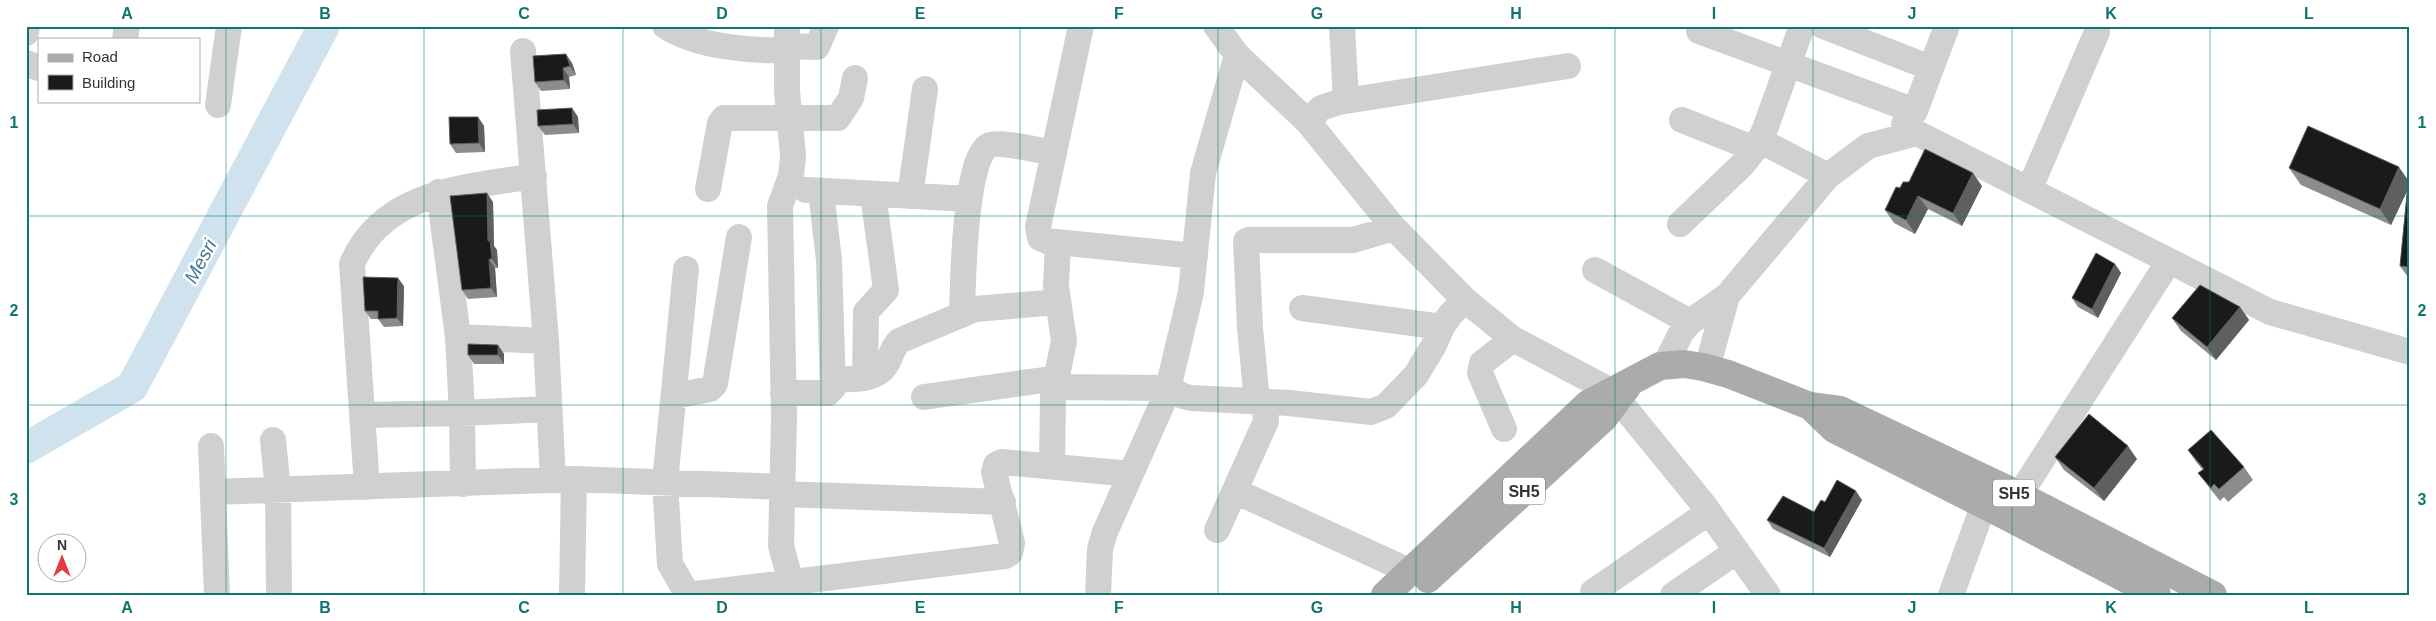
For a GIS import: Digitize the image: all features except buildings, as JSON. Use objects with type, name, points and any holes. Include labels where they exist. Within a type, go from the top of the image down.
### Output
[{"type":"main road","name":"SH5","points":[[1385,595],[1410,583],[1588,404],[1620,390],[1665,365],[1684,364],[1728,374],[1810,406],[1840,410],[2157,595]]},
{"type":"main road","name":"SH5","points":[[1810,406],[1834,429],[2003,505],[2213,595]]},
{"type":"street","points":[[26,33],[27,26]]},
{"type":"street","points":[[218,105],[228,26]]},
{"type":"street","points":[[665,26],[672,31],[724,36],[747,51],[787,41],[817,47],[826,26]]},
{"type":"street","points":[[1081,26],[1038,232],[1040,238],[1058,242],[1195,256]]},
{"type":"street","points":[[1216,26],[1237,55],[1308,122],[1394,228],[1465,300],[1513,339],[1620,390],[1737,551],[1761,592]]},
{"type":"street","points":[[1342,26],[1346,101]]},
{"type":"street","points":[[1680,224],[1743,164],[1757,144],[1802,26]]},
{"type":"street","points":[[1823,26],[1932,68]]},
{"type":"street","points":[[1890,140],[1915,111],[1947,26]]},
{"type":"street","points":[[1699,31],[1915,111]]},
{"type":"street","points":[[2029,190],[2097,32]]},
{"type":"street","points":[[787,41],[792,156],[788,189],[780,206],[783,393],[781,546],[791,582]]},
{"type":"street","points":[[523,51],[534,176],[550,408],[564,479],[572,595]]},
{"type":"street","points":[[1098,595],[1100,549],[1105,532],[1166,394],[1191,292],[1203,173],[1237,55]]},
{"type":"street","points":[[26,63],[38,68]]},
{"type":"street","points":[[1308,122],[1321,108],[1346,101],[1568,66]]},
{"type":"street","points":[[708,189],[720,123],[724,118],[789,116],[838,118],[851,98],[855,78]]},
{"type":"street","points":[[910,196],[925,89]]},
{"type":"street","points":[[1682,120],[1757,144],[1828,176]]},
{"type":"street","points":[[1665,365],[1680,333],[1690,322],[1727,296],[1828,176],[1868,146],[1917,133],[2270,312],[2410,352]]},
{"type":"street","points":[[962,314],[968,199],[980,155],[989,145],[995,144],[1054,153]]},
{"type":"street","points":[[367,486],[352,264],[358,252],[371,234],[399,210],[439,192],[534,176]]},
{"type":"street","points":[[788,189],[968,199]]},
{"type":"street","points":[[783,393],[828,393],[833,388],[829,260],[821,191]]},
{"type":"street","points":[[439,192],[458,337],[463,484]]},
{"type":"street","points":[[865,378],[866,312],[886,290],[873,194]]},
{"type":"street","points":[[1217,530],[1266,421],[1261,402],[1250,328],[1246,241],[1353,240],[1394,228]]},
{"type":"street","points":[[675,396],[710,389],[715,384],[739,237]]},
{"type":"street","points":[[1052,466],[1054,395],[1064,341],[1056,286],[1058,242]]},
{"type":"street","points":[[1951,595],[2003,505],[2169,261]]},
{"type":"street","points":[[686,269],[667,470],[670,564],[688,595],[1005,556],[1010,553],[1012,543],[994,472],[996,465],[1002,462],[1131,474]]},
{"type":"street","points":[[1595,270],[1690,322]]},
{"type":"street","points":[[1708,368],[1727,296]]},
{"type":"street","points":[[924,397],[1057,382],[1191,398],[1371,412],[1386,406],[1416,375],[1450,314],[1465,300]]},
{"type":"street","points":[[833,380],[865,378],[879,373],[886,365],[894,346],[899,340],[975,309],[1058,302]]},
{"type":"street","points":[[1302,308],[1442,327]]},
{"type":"street","points":[[458,337],[546,340]]},
{"type":"street","points":[[1504,429],[1480,373],[1480,367],[1482,363],[1513,339]]},
{"type":"street","points":[[362,415],[462,413],[550,408]]},
{"type":"street","points":[[273,440],[278,490],[279,595]]},
{"type":"street","points":[[211,446],[217,595]]},
{"type":"street","points":[[212,492],[463,484],[564,479],[667,470],[783,490],[1003,502]]},
{"type":"street","points":[[1235,491],[1410,583]]},
{"type":"street","points":[[1593,592],[1709,512]]},
{"type":"street","points":[[1673,595],[1737,551]]},
{"type":"waterway","name":"Mesri","points":[[26,448],[132,387],[324,26]]}]
